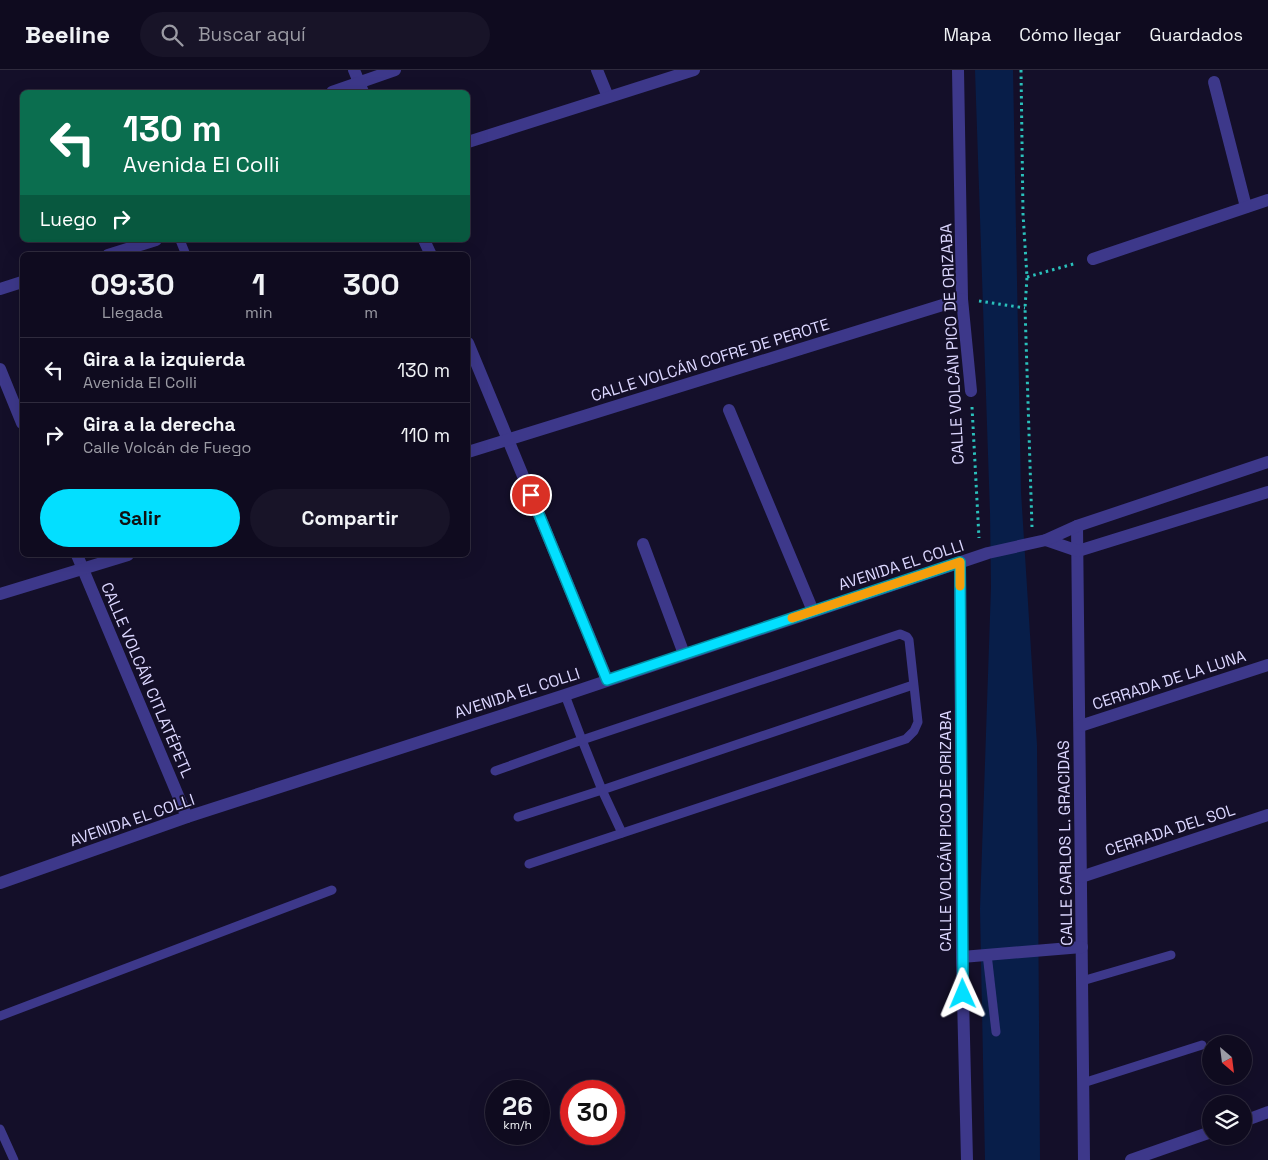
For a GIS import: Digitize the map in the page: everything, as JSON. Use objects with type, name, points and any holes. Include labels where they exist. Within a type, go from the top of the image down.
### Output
[{"type":"street","points":[[354,70],[361,88]]},
{"type":"street","points":[[346,90],[361,88],[395,70]]},
{"type":"street","points":[[597,70],[608,97]]},
{"type":"street","points":[[470,141],[694,70]]},
{"type":"street","name":"CALLE VOLCÁN PICO DE ORIZABA","points":[[958,70],[971,391]]},
{"type":"street","points":[[1214,82],[1246,207]]},
{"type":"street","points":[[1093,259],[1268,200]]},
{"type":"street","points":[[118,252],[150,242]]},
{"type":"street","points":[[0,289],[20,283]]},
{"type":"street","name":"CALLE VOLCÁN COFRE DE PEROTE","points":[[470,451],[968,300]]},
{"type":"street","points":[[470,348],[607,680]]},
{"type":"street","points":[[1,374],[20,418]]},
{"type":"street","points":[[729,410],[813,611]]},
{"type":"street","name":"AVENIDA EL COLLI","points":[[0,882],[187,818],[565,695],[984,554],[1029,542],[1046,540],[1077,526],[1268,462]]},
{"type":"street","points":[[1078,551],[1268,492]]},
{"type":"street","name":"CALLE CARLOS L. GRACIDAS","points":[[1077,526],[1084,1160]]},
{"type":"street","name":"AVENIDA EL COLLI","points":[[1046,540],[1078,551]]},
{"type":"street","points":[[644,544],[684,654]]},
{"type":"street","name":"CALLE VOLCÁN CITLATÉPETL","points":[[78,557],[187,818]]},
{"type":"street","points":[[0,594],[122,557]]},
{"type":"street","name":"CALLE VOLCÁN PICO DE ORIZABA","points":[[960,562],[962,957],[967,1160]]},
{"type":"street","name":"CERRADA DE LA LUNA","points":[[1080,726],[1268,664]]},
{"type":"street","name":"CERRADA DEL SOL","points":[[1081,877],[1268,815]]},
{"type":"street","points":[[962,957],[1082,946]]},
{"type":"street","points":[[1252,1118],[1268,1112]]},
{"type":"street","points":[[1131,1160],[1202,1135]]},
{"type":"lane","points":[[495,771],[897,634],[903,635],[909,640],[918,722],[914,731],[906,739],[529,864]]},
{"type":"lane","points":[[518,817],[913,685]]},
{"type":"lane","points":[[565,695],[602,790],[622,833]]},
{"type":"lane","points":[[0,1016],[332,890]]},
{"type":"lane","points":[[987,954],[996,1032]]},
{"type":"lane","points":[[1082,981],[1171,955]]},
{"type":"lane","points":[[1083,1083],[1202,1045]]},
{"type":"lane","points":[[0,1129],[14,1160]]},
{"type":"path","points":[[1021,70],[1023,214],[1027,277],[1025,308],[1029,542]]},
{"type":"path","points":[[1027,277],[1093,259]]},
{"type":"path","points":[[968,300],[1025,308]]},
{"type":"path","name":"CALLE VOLCÁN PICO DE ORIZABA","points":[[971,391],[984,554]]},
{"type":"water","points":[[975,70],[1013,70],[1021,492],[1037,745],[1040,1160],[985,1160],[980,909],[991,587]]},
{"type":"slow traffic","points":[[792,618],[960,562],[960,586]]},
{"type":"route","points":[[531,495],[607,680],[960,562],[963,994]]}]
